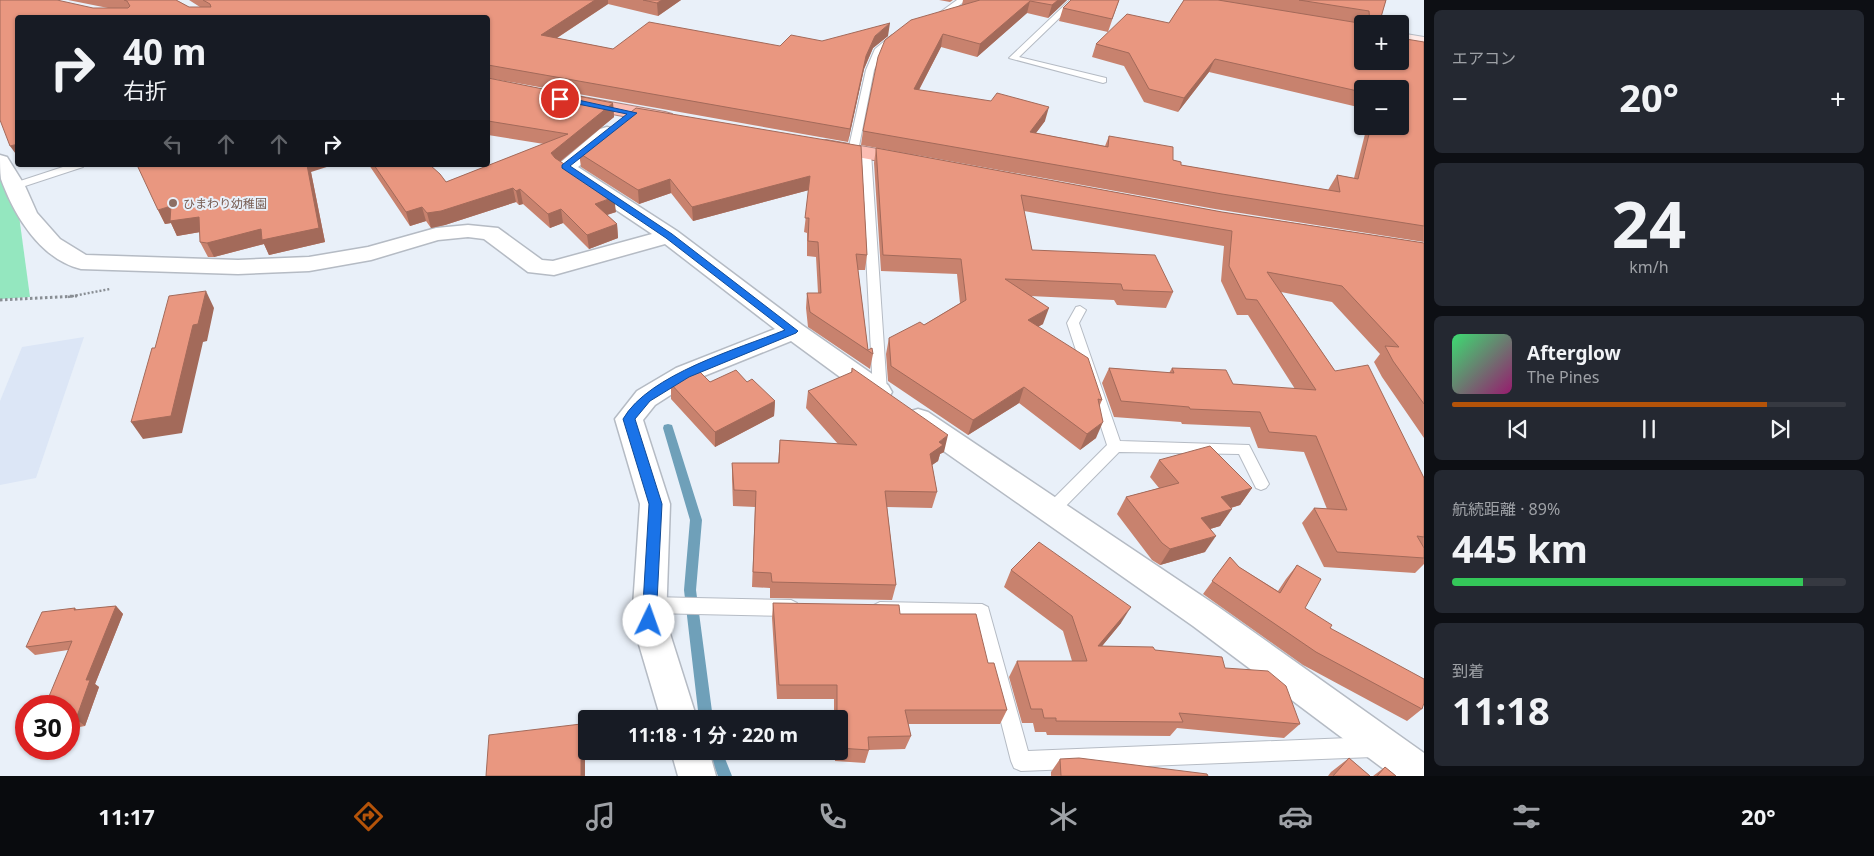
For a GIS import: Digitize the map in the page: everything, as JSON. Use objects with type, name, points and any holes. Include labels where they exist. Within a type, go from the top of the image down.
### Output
[{"type":"highway","points":[[555,98],[680,121]]},
{"type":"highway","points":[[805,142],[927,164]]},
{"type":"street","points":[[1409,40],[1424,42]]},
{"type":"street","points":[[633,113],[565,166],[669,236],[793,331],[1205,616],[1424,776]]},
{"type":"street","points":[[0,161],[15,186],[27,215],[52,244],[81,262],[158,266],[238,267],[308,264],[371,253],[436,234],[468,230],[490,233],[536,267],[554,268],[669,236]]},
{"type":"street","points":[[677,710],[649,621],[655,504],[628,419],[646,398],[686,374],[793,331]]},
{"type":"street","points":[[693,760],[697,776]]},
{"type":"lane","points":[[926,22],[942,16],[962,0]]},
{"type":"lane","points":[[1074,0],[1013,58],[1103,80]]},
{"type":"lane","points":[[880,392],[859,152],[870,70],[878,51],[904,29]]},
{"type":"lane","points":[[15,186],[73,167]]},
{"type":"lane","points":[[1080,310],[1074,323],[1115,446]]},
{"type":"lane","points":[[1051,511],[1115,446],[1244,449],[1260,484]]},
{"type":"lane","points":[[650,605],[806,608]]},
{"type":"lane","points":[[865,610],[982,612],[1021,761],[1384,746]]},
{"type":"path","points":[[0,300],[30,297],[49,299],[78,297],[127,285],[158,266]]},
{"type":"shaded area","points":[[84,337],[36,478],[0,485],[0,401],[22,347]]},
{"type":"green space","points":[[0,168],[15,186],[30,297],[0,299]]},
{"type":"building","points":[[0,0],[57,0],[93,8],[128,8],[130,6],[124,0],[176,0],[189,7],[211,7],[210,4],[203,0],[595,0],[541,35],[613,49],[649,22],[780,46],[791,35],[822,41],[890,23],[875,36],[866,56],[850,129],[490,65],[490,15],[15,15],[15,145],[10,146],[0,120]]},
{"type":"building","points":[[643,0],[662,0],[657,3]]},
{"type":"building","points":[[980,0],[1058,0],[1052,5],[1030,1],[980,44],[943,34],[914,89],[991,101],[997,93],[1049,107],[1030,132],[1108,147],[1109,136],[1173,147],[1173,160],[1181,162],[1181,165],[1340,192],[1337,175],[1358,179],[1369,135],[1409,135],[1409,80],[1354,80],[1354,90],[1215,59],[1184,98],[1149,89],[1129,53],[1096,44],[1127,14],[1169,23],[1184,0],[1218,0],[1354,22],[1354,70],[1409,70],[1409,40],[1424,42],[1424,226],[1222,194],[863,131],[878,57],[885,40],[911,20]]},
{"type":"building","points":[[1071,0],[1119,0],[1112,19],[1063,8]]},
{"type":"building","points":[[1299,0],[1386,0],[1382,15],[1369,15],[1369,11]]},
{"type":"building","points":[[490,78],[613,103],[551,153],[555,158],[614,197],[595,204],[617,224],[587,235],[561,209],[548,214],[520,189],[516,191],[513,188],[441,211],[427,213],[422,207],[406,212],[375,167],[432,167],[446,182],[484,167],[490,167],[490,165],[568,134],[490,121]]},
{"type":"building","points":[[636,108],[861,146],[867,255],[856,254],[868,350],[872,348],[873,354],[810,312],[807,293],[821,293],[818,242],[808,241],[809,218],[805,218],[810,176],[692,207],[670,179],[638,190],[579,153]]},
{"type":"building","points":[[876,148],[1222,212],[1424,243],[1424,404],[1393,361],[1385,346],[1399,347],[1342,286],[1267,272],[1335,371],[1368,365],[1424,478],[1424,537],[1417,536],[1424,548],[1424,558],[1337,552],[1314,508],[1347,510],[1316,436],[1269,432],[1260,412],[1190,409],[1189,407],[1121,401],[1109,368],[1174,373],[1172,368],[1226,370],[1233,384],[1316,390],[1257,300],[1246,299],[1229,266],[1232,231],[1021,195],[1032,250],[1155,255],[1173,292],[1123,290],[1121,284],[1005,279],[1049,308],[1028,320],[1088,358],[1102,400],[1098,399],[1103,422],[1087,434],[1024,387],[973,420],[891,366],[889,338],[920,322],[924,325],[966,300],[961,259],[883,255]]},
{"type":"building","points":[[138,167],[307,167],[319,228],[262,240],[261,229],[207,243],[200,242],[199,217],[170,221],[171,206],[158,210]]},
{"type":"building","points":[[206,291],[198,324],[193,325],[171,416],[131,422],[152,348],[155,348],[169,296]]},
{"type":"building","points":[[852,368],[948,435],[939,442],[943,445],[930,454],[937,492],[885,491],[896,585],[772,582],[771,573],[753,572],[756,491],[734,490],[732,463],[779,463],[780,440],[857,445],[808,391],[852,372]]},
{"type":"building","points":[[736,370],[747,382],[752,379],[775,401],[715,432],[671,384],[699,371],[710,382]]},
{"type":"building","points":[[1210,446],[1252,488],[1221,497],[1232,509],[1201,518],[1216,536],[1170,549],[1162,543],[1126,497],[1179,483],[1159,460]]},
{"type":"building","points":[[1039,542],[1131,607],[1098,646],[1153,647],[1155,650],[1222,657],[1225,668],[1268,671],[1286,686],[1300,724],[1179,713],[1183,722],[1056,721],[1056,718],[1044,718],[1042,709],[1031,709],[1017,661],[1087,661],[1072,616],[1011,570]]},
{"type":"building","points":[[1230,557],[1239,567],[1280,593],[1297,565],[1321,579],[1305,608],[1332,625],[1330,628],[1424,679],[1424,703],[1422,709],[1316,652],[1212,581]]},
{"type":"building","points":[[773,603],[899,605],[900,614],[976,614],[988,663],[994,663],[1007,710],[905,710],[911,736],[868,737],[869,750],[848,749],[848,710],[837,710],[837,685],[779,685]]},
{"type":"building","points":[[116,606],[86,680],[90,680],[80,708],[80,695],[50,695],[72,641],[26,647],[42,612],[75,608],[74,610]]},
{"type":"building","points":[[578,724],[578,760],[581,760],[581,776],[486,776],[489,735]]},
{"type":"building","points":[[1079,758],[1207,774],[1208,776],[1061,776],[1060,759]]},
{"type":"building","points":[[1349,758],[1370,776],[1333,776]]},
{"type":"building","points":[[1385,767],[1396,776],[1377,776]]},
{"type":"waterway","points":[[668,428],[696,520],[690,590],[705,710]]},
{"type":"waterway","points":[[719,760],[725,776]]},
{"type":"place","name":"ひまわり幼稚園","points":[[173,203]]},
{"type":"route","points":[[560,99],[633,113],[565,166],[669,236],[793,331],[686,374],[646,398],[628,419],[655,504],[649,621]]}]
